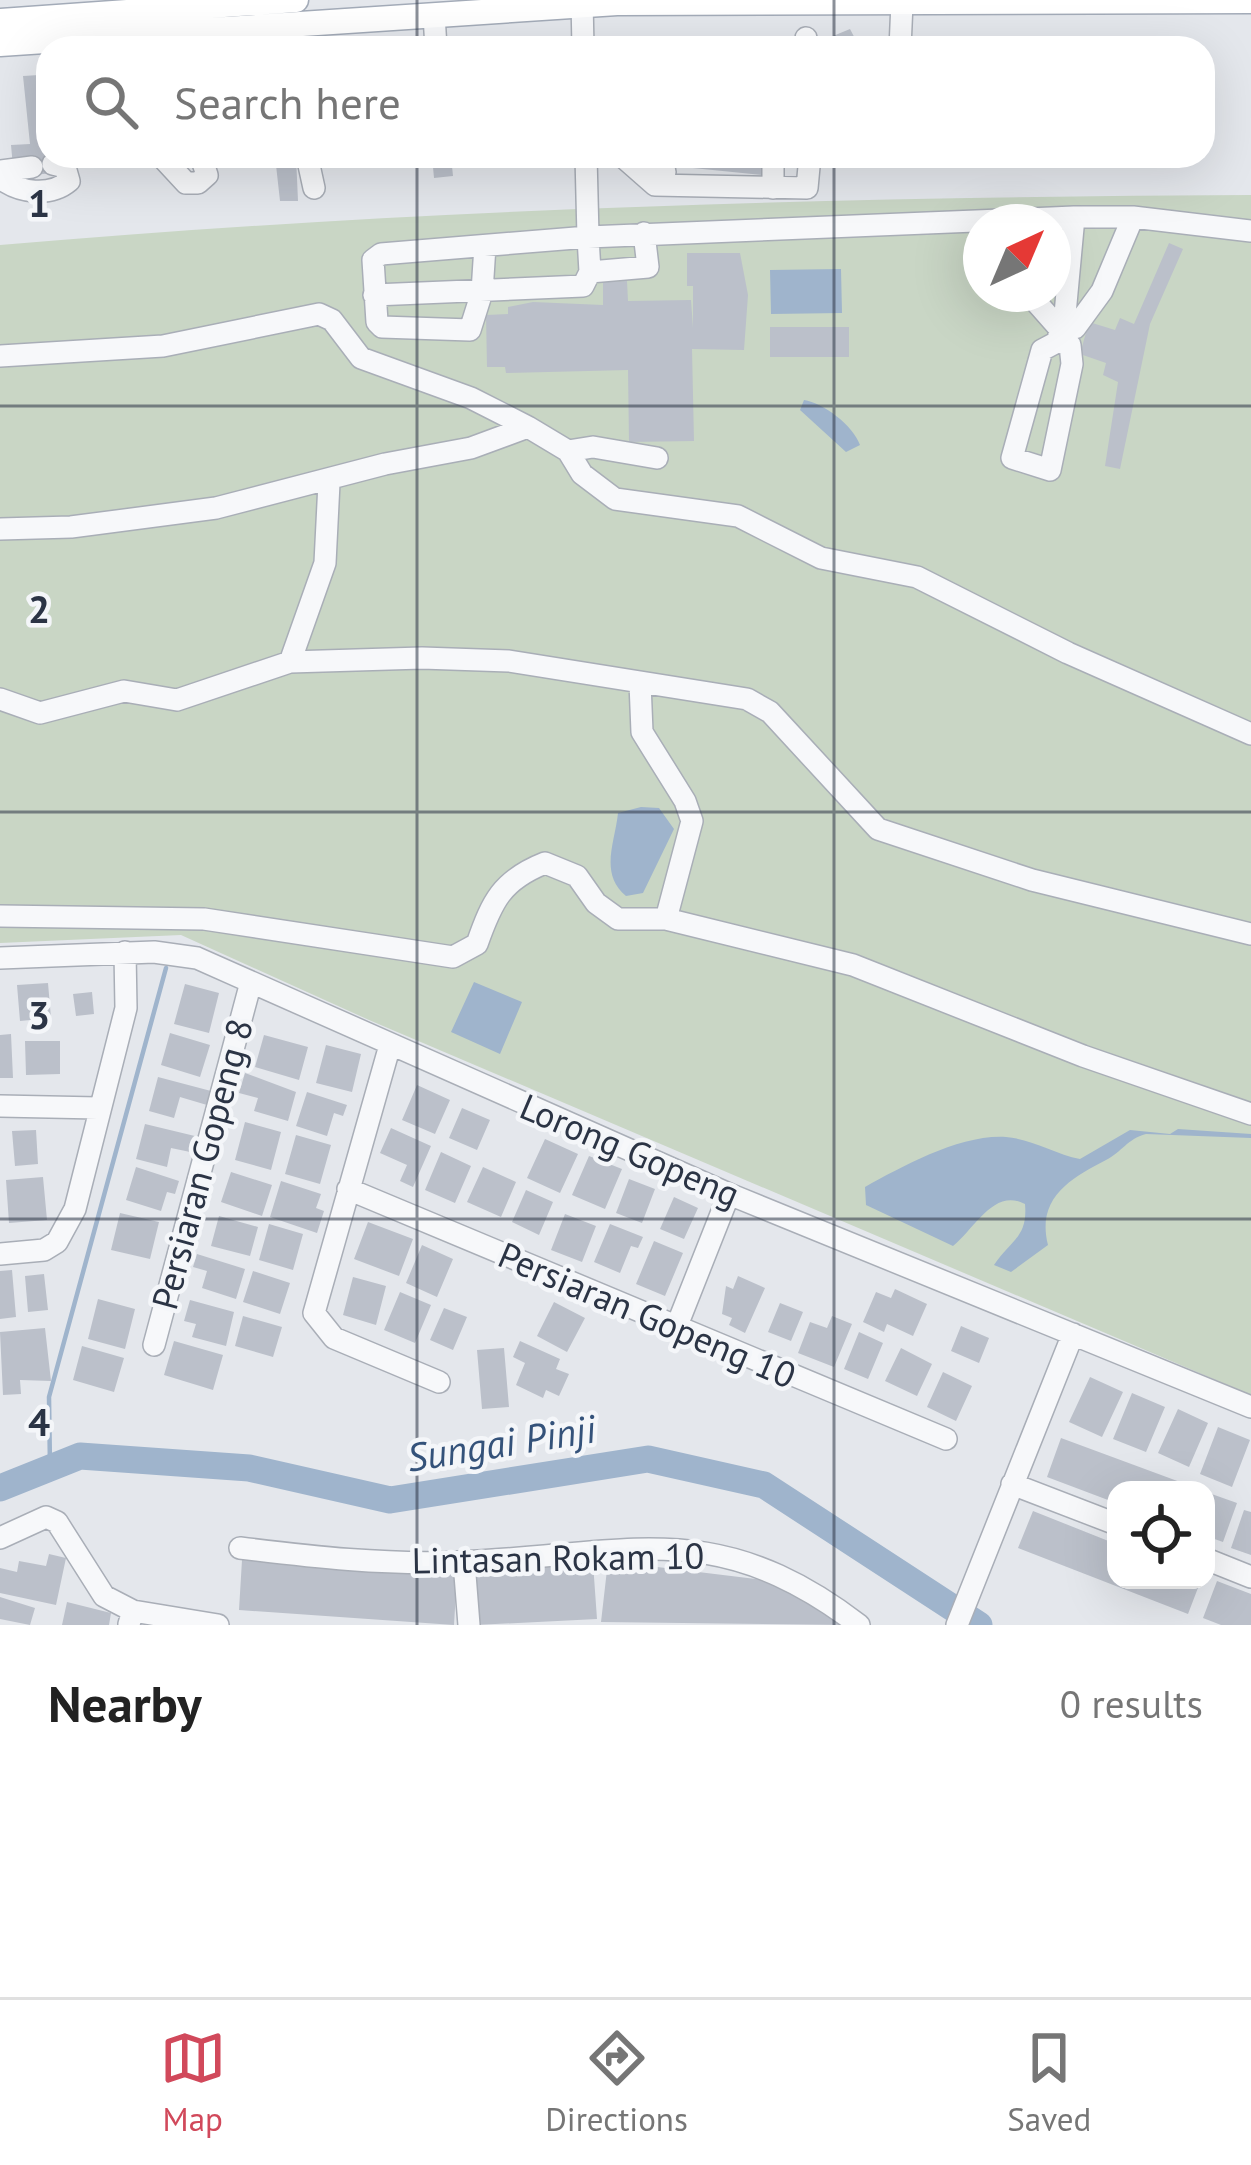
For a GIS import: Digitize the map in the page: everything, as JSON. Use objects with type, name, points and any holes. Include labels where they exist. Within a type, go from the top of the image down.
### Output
[{"type":"main road","points":[[0,21],[161,30],[213,3],[296,0]]},
{"type":"main road","points":[[92,36],[582,2],[1251,1]]},
{"type":"main road","points":[[0,44],[36,41]]},
{"type":"street","points":[[582,2],[583,36]]},
{"type":"street","points":[[901,36],[902,3]]},
{"type":"street","points":[[434,15],[435,36]]},
{"type":"street","points":[[0,175],[36,167]]},
{"type":"street","points":[[0,175],[15,190],[54,190],[69,181],[65,168]]},
{"type":"street","points":[[172,168],[186,183],[198,183],[207,175],[205,168]]},
{"type":"street","points":[[310,168],[314,188]]},
{"type":"street","points":[[374,296],[584,286],[590,272],[586,168]]},
{"type":"street","points":[[636,168],[655,185],[783,188],[810,187],[810,168]]},
{"type":"street","points":[[655,185],[665,172],[662,168]]},
{"type":"street","points":[[777,168],[794,228]]},
{"type":"street","points":[[1071,217],[1133,217],[1251,231]]},
{"type":"street","points":[[1071,227],[1074,217]]},
{"type":"street","points":[[1064,312],[1065,334],[1072,364],[1050,470],[1012,458],[1042,350],[1065,334],[1102,292],[1133,217]]},
{"type":"street","points":[[485,246],[482,292],[466,332],[382,327],[374,296],[376,256],[485,246],[588,237],[644,233],[794,228],[963,231]]},
{"type":"street","points":[[590,272],[648,267],[644,233]]},
{"type":"street","points":[[1045,312],[1065,334]]},
{"type":"street","points":[[0,356],[163,346],[328,318],[361,358],[471,398],[528,427],[568,451],[583,474],[615,499],[738,516],[821,558],[917,577],[1068,653],[1251,734]]},
{"type":"street","points":[[0,530],[70,527],[217,508],[385,464],[471,448],[528,427]]},
{"type":"street","points":[[568,451],[593,447],[657,458]]},
{"type":"street","points":[[290,662],[326,562],[329,482]]},
{"type":"street","points":[[0,699],[40,713],[124,691],[177,700],[290,662],[509,661],[761,704],[878,829],[1032,880],[1251,934]]},
{"type":"street","points":[[640,683],[642,732],[686,801],[692,821],[666,920]]},
{"type":"street","points":[[0,916],[203,919],[453,957],[477,944],[492,901],[511,876],[545,863],[577,876],[596,903],[618,919],[666,920],[853,965],[1083,1056],[1251,1114]]},
{"type":"street","points":[[0,1254],[44,1250],[65,1230],[126,1007],[125,952]]},
{"type":"street","name":"Lorong Gopeng","points":[[0,958],[125,952],[197,958],[729,1193],[1251,1407]]},
{"type":"street","name":"Persiaran Gopeng 8","points":[[154,1346],[251,982]]},
{"type":"street","points":[[390,1046],[314,1301],[318,1322],[334,1338],[439,1382]]},
{"type":"street","points":[[0,1106],[98,1108]]},
{"type":"street","name":"Persiaran Gopeng 10","points":[[348,1189],[946,1439]]},
{"type":"street","points":[[676,1328],[729,1193]]},
{"type":"street","points":[[957,1625],[1073,1334]]},
{"type":"street","points":[[1012,1484],[1107,1521]]},
{"type":"street","points":[[0,1538],[46,1517],[57,1522],[104,1596],[131,1618],[218,1625]]},
{"type":"street","name":"Lintasan Rokam 10","points":[[240,1548],[329,1559],[464,1562],[696,1549],[755,1562],[813,1590],[859,1625]]},
{"type":"street","points":[[464,1562],[469,1625]]},
{"type":"street","points":[[1215,1563],[1251,1577]]},
{"type":"green space","points":[[1251,195],[1251,1395],[369,1020],[181,935],[0,943],[0,245],[312,222],[781,202]]},
{"type":"water","points":[[841,269],[842,313],[771,314],[770,270]]},
{"type":"water","points":[[804,400],[836,416],[860,445],[846,452],[800,410]]},
{"type":"water","points":[[659,808],[674,829],[643,893],[626,896],[613,878],[612,846],[618,813]]},
{"type":"water","points":[[474,982],[522,1002],[500,1054],[451,1032]]},
{"type":"water","points":[[1178,1129],[1251,1134],[1251,1138],[1146,1134],[1134,1139],[1059,1192],[1047,1214],[1048,1245],[1011,1272],[994,1265],[1021,1231],[1025,1204],[1014,1200],[995,1205],[953,1246],[866,1205],[865,1187],[933,1153],[970,1141],[1016,1138],[1080,1159],[1130,1130],[1170,1134]]},
{"type":"building","points":[[36,75],[36,168],[54,168],[54,173],[32,175],[13,167],[11,145],[30,144],[23,76]]},
{"type":"building","points":[[276,168],[297,168],[298,201],[280,201]]},
{"type":"building","points":[[433,168],[452,168],[453,176],[434,178]]},
{"type":"building","points":[[693,168],[762,168],[762,175]]},
{"type":"building","points":[[1169,243],[1183,249],[1150,324],[1120,469],[1105,466],[1118,382],[1103,375],[1106,363],[1080,354],[1089,322],[1115,330],[1120,318],[1134,324]]},
{"type":"building","points":[[687,253],[740,253],[748,295],[744,350],[692,349],[694,441],[629,442],[628,370],[506,373],[505,367],[487,367],[486,315],[508,314],[508,307],[533,302],[603,305],[603,282],[627,281],[628,301],[691,300],[693,328],[693,286],[687,286]]},
{"type":"building","points":[[770,327],[849,327],[849,357],[770,357]]},
{"type":"building","points":[[48,983],[51,1018],[20,1021],[17,985]]},
{"type":"building","points":[[185,984],[219,993],[209,1033],[174,1024]]},
{"type":"building","points":[[92,992],[94,1014],[76,1016],[73,994]]},
{"type":"building","points":[[170,1033],[210,1045],[200,1077],[161,1065]]},
{"type":"building","points":[[11,1034],[13,1078],[0,1078],[0,1035]]},
{"type":"building","points":[[264,1035],[308,1047],[299,1080],[255,1067]]},
{"type":"building","points":[[25,1041],[60,1041],[60,1074],[26,1075]]},
{"type":"building","points":[[326,1045],[361,1054],[352,1092],[316,1083]]},
{"type":"building","points":[[245,1073],[296,1092],[288,1121],[254,1111],[258,1098],[239,1093]]},
{"type":"building","points":[[158,1077],[211,1091],[207,1105],[180,1097],[174,1118],[149,1111]]},
{"type":"building","points":[[417,1085],[450,1100],[435,1134],[402,1120]]},
{"type":"building","points":[[307,1092],[347,1105],[343,1116],[334,1113],[327,1136],[296,1126]]},
{"type":"building","points":[[462,1108],[490,1120],[477,1150],[449,1138]]},
{"type":"building","points":[[245,1122],[281,1132],[271,1170],[235,1160]]},
{"type":"building","points":[[145,1124],[199,1137],[195,1153],[171,1148],[167,1167],[136,1159]]},
{"type":"building","points":[[391,1128],[431,1146],[413,1187],[400,1181],[407,1165],[380,1153]]},
{"type":"building","points":[[36,1130],[38,1164],[15,1166],[12,1131]]},
{"type":"building","points":[[296,1135],[331,1145],[320,1184],[285,1174]]},
{"type":"building","points":[[545,1139],[578,1154],[560,1193],[527,1178]]},
{"type":"building","points":[[441,1152],[471,1166],[455,1203],[425,1190]]},
{"type":"building","points":[[589,1156],[622,1169],[605,1209],[572,1195]]},
{"type":"building","points":[[136,1167],[179,1181],[175,1194],[167,1192],[161,1211],[126,1200]]},
{"type":"building","points":[[483,1167],[516,1182],[501,1217],[467,1202]]},
{"type":"building","points":[[231,1172],[272,1185],[262,1216],[221,1202]]},
{"type":"building","points":[[43,1177],[47,1220],[9,1223],[6,1180]]},
{"type":"building","points":[[629,1179],[655,1189],[642,1223],[616,1213]]},
{"type":"building","points":[[281,1181],[321,1194],[316,1208],[324,1211],[317,1233],[270,1217]]},
{"type":"building","points":[[526,1190],[553,1202],[539,1235],[512,1222]]},
{"type":"building","points":[[674,1197],[698,1208],[684,1239],[660,1229]]},
{"type":"building","points":[[120,1213],[159,1222],[150,1259],[111,1250]]},
{"type":"building","points":[[565,1214],[596,1226],[582,1262],[551,1250]]},
{"type":"building","points":[[219,1216],[258,1227],[250,1256],[211,1246]]},
{"type":"building","points":[[368,1222],[413,1239],[399,1276],[354,1259]]},
{"type":"building","points":[[269,1224],[303,1234],[293,1270],[259,1260]]},
{"type":"building","points":[[610,1224],[643,1237],[638,1248],[631,1246],[620,1273],[594,1262]]},
{"type":"building","points":[[654,1241],[683,1253],[665,1296],[636,1284]]},
{"type":"building","points":[[422,1245],[453,1259],[437,1297],[406,1283]]},
{"type":"building","points":[[197,1254],[245,1269],[236,1299],[202,1288],[207,1271],[193,1267]]},
{"type":"building","points":[[12,1270],[16,1317],[0,1319],[0,1271]]},
{"type":"building","points":[[253,1271],[290,1283],[280,1314],[243,1302]]},
{"type":"building","points":[[44,1274],[48,1310],[28,1312],[25,1276]]},
{"type":"building","points":[[738,1276],[765,1288],[745,1333],[729,1325],[732,1318],[722,1314],[726,1286],[733,1289]]},
{"type":"building","points":[[353,1277],[386,1286],[376,1325],[343,1315]]},
{"type":"building","points":[[895,1289],[927,1304],[913,1336],[887,1324],[884,1332],[863,1322],[876,1292],[891,1298]]},
{"type":"building","points":[[400,1292],[431,1305],[415,1343],[384,1330]]},
{"type":"building","points":[[98,1299],[135,1309],[125,1349],[88,1339]]},
{"type":"building","points":[[190,1300],[234,1312],[226,1346],[192,1337],[196,1324],[184,1321]]},
{"type":"building","points":[[554,1302],[585,1318],[567,1352],[537,1336]]},
{"type":"building","points":[[780,1303],[803,1312],[791,1341],[768,1332]]},
{"type":"building","points":[[444,1308],[467,1317],[453,1350],[430,1340]]},
{"type":"building","points":[[243,1316],[282,1327],[273,1357],[235,1346]]},
{"type":"building","points":[[832,1316],[852,1324],[834,1367],[798,1353],[810,1322],[827,1328]]},
{"type":"building","points":[[961,1326],[989,1338],[979,1363],[951,1351]]},
{"type":"building","points":[[45,1328],[51,1381],[20,1380],[21,1394],[3,1395],[0,1332]]},
{"type":"building","points":[[859,1332],[883,1343],[868,1379],[844,1369]]},
{"type":"building","points":[[174,1341],[223,1355],[213,1390],[164,1375]]},
{"type":"building","points":[[520,1341],[560,1359],[556,1369],[569,1374],[559,1396],[546,1390],[543,1398],[516,1385],[525,1363],[513,1357]]},
{"type":"building","points":[[82,1346],[124,1358],[114,1392],[73,1380]]},
{"type":"building","points":[[504,1348],[509,1407],[482,1409],[477,1350]]},
{"type":"building","points":[[901,1348],[932,1364],[917,1396],[885,1381]]},
{"type":"building","points":[[943,1372],[972,1386],[956,1421],[927,1407]]},
{"type":"building","points":[[1090,1377],[1123,1392],[1102,1437],[1069,1422]]},
{"type":"building","points":[[1132,1393],[1165,1407],[1146,1452],[1113,1439]]},
{"type":"building","points":[[1178,1409],[1208,1423],[1189,1467],[1158,1453]]},
{"type":"building","points":[[1218,1427],[1250,1440],[1232,1487],[1200,1474]]},
{"type":"building","points":[[1061,1438],[1177,1481],[1107,1481],[1107,1500],[1047,1477]]},
{"type":"building","points":[[1215,1495],[1237,1503],[1223,1542],[1215,1539]]},
{"type":"building","points":[[1244,1510],[1251,1512],[1251,1555],[1231,1548]]},
{"type":"building","points":[[1033,1511],[1107,1540],[1107,1583],[1018,1548]]},
{"type":"building","points":[[49,1554],[66,1558],[56,1605],[0,1593],[0,1568],[17,1572],[19,1561],[46,1566]]},
{"type":"building","points":[[242,1560],[457,1574],[454,1625],[239,1610]]},
{"type":"building","points":[[608,1561],[789,1583],[847,1625],[601,1622]]},
{"type":"building","points":[[593,1563],[597,1619],[475,1625],[471,1572]]},
{"type":"building","points":[[1217,1581],[1251,1594],[1251,1625],[1221,1625],[1203,1618]]},
{"type":"building","points":[[1124,1589],[1198,1589],[1188,1614]]},
{"type":"building","points":[[0,1597],[35,1608],[30,1625],[0,1619]]},
{"type":"building","points":[[67,1602],[111,1613],[109,1625],[62,1625]]},
{"type":"waterway","points":[[50,1468],[49,1397],[166,968]]},
{"type":"waterway","name":"Sungai Pinji","points":[[0,1488],[80,1456],[249,1468],[390,1500],[648,1459],[764,1485],[979,1625]]}]
